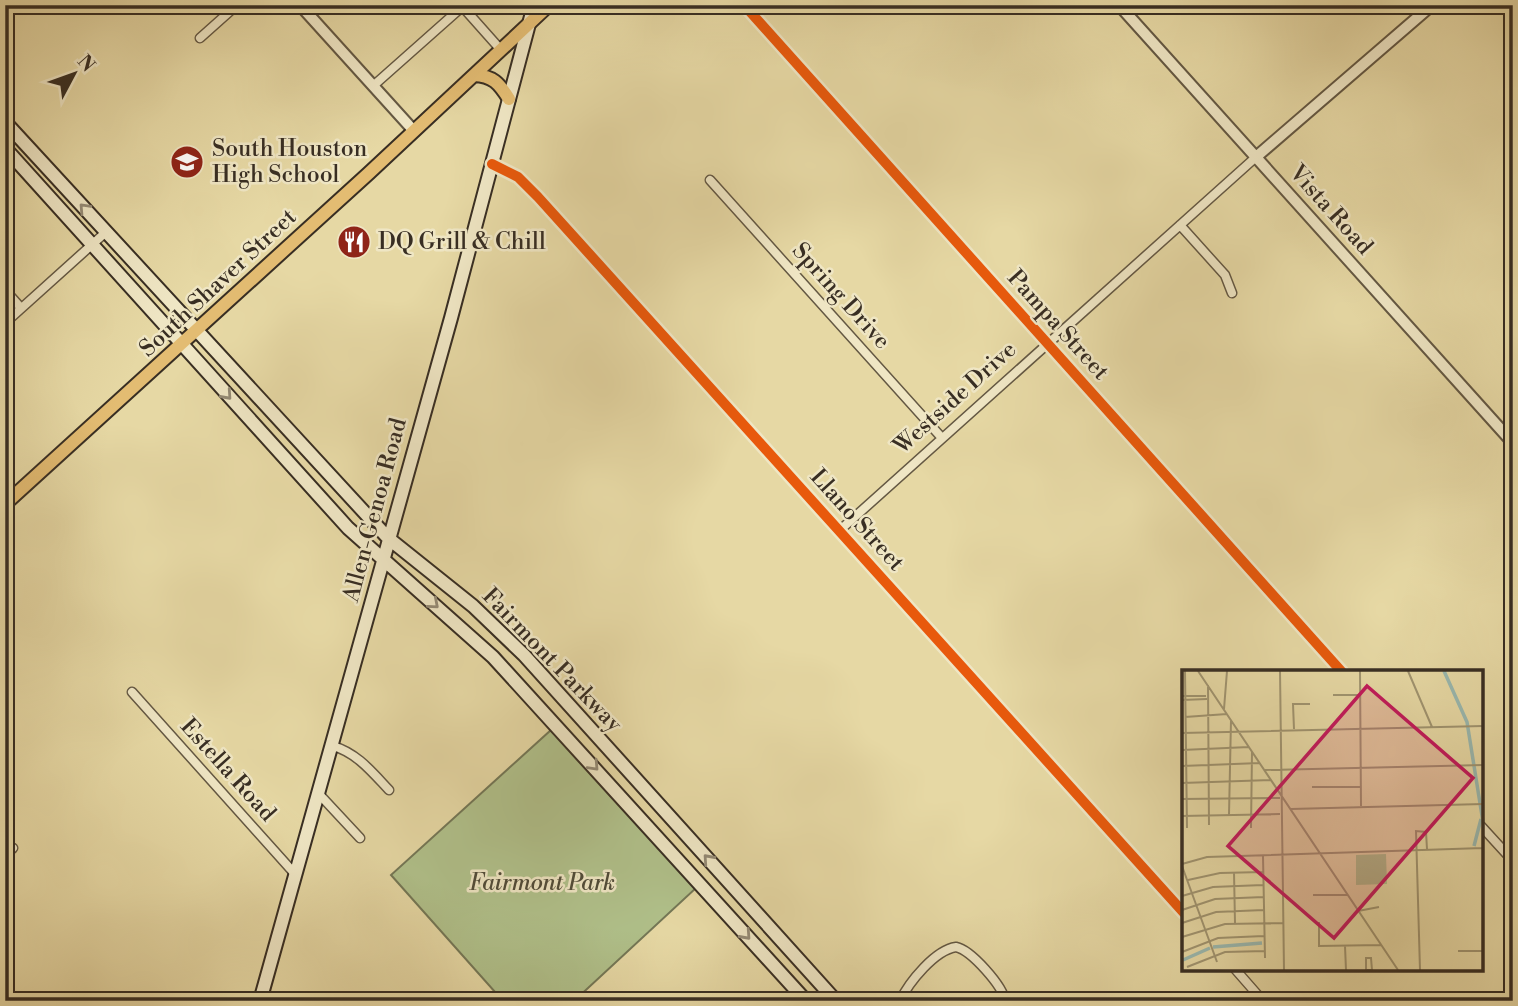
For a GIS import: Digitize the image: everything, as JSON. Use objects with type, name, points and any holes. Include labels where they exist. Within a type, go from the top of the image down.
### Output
[{"type":"main road","name":"Allen-Genoa Road","points":[[260,1001],[333,746],[534,5]]},
{"type":"main road","name":"South Shaver Street","points":[[5,504],[549,5]]},
{"type":"main road","points":[[474,75],[495,80],[509,99]]},
{"type":"main road","name":"Fairmont Parkway","points":[[5,122],[388,538],[488,619],[524,655],[836,1001]]},
{"type":"main road","name":"Fairmont Parkway","points":[[5,148],[348,528],[493,657],[806,1001]]},
{"type":"main road","points":[[16,161],[30,149]]},
{"type":"main road","points":[[120,276],[139,281],[148,277]]},
{"type":"main road","points":[[295,470],[311,455]]},
{"type":"main road","points":[[463,629],[473,620],[488,619]]},
{"type":"main road","points":[[624,799],[640,784]]},
{"type":"main road","points":[[709,894],[726,878]]},
{"type":"street","points":[[200,38],[237,5]]},
{"type":"street","points":[[300,5],[414,131]]},
{"type":"street","name":"Pampa Street","points":[[744,5],[1340,670]]},
{"type":"street","name":"Vista Road","points":[[1118,5],[1513,443]]},
{"type":"street","name":"Westside Drive","points":[[839,531],[1256,157],[1432,5]]},
{"type":"street","points":[[373,86],[461,6],[501,50]]},
{"type":"street","name":"Llano Street","points":[[492,164],[518,177],[538,197],[1182,911]]},
{"type":"street","name":"Spring Drive","points":[[710,180],[942,438]]},
{"type":"street","points":[[1180,225],[1226,275],[1232,293]]},
{"type":"street","points":[[5,323],[106,232]]},
{"type":"street","points":[[5,290],[21,308]]},
{"type":"street","name":"Estella Road","points":[[132,692],[295,874]]},
{"type":"street","points":[[333,746],[358,758],[389,790]]},
{"type":"street","points":[[319,794],[360,838]]},
{"type":"street","points":[[1483,828],[1513,861]]},
{"type":"street","points":[[5,855],[13,848]]},
{"type":"street","points":[[900,1001],[913,978],[951,947],[967,951],[1001,989],[1005,1001]]},
{"type":"street","points":[[1236,971],[1263,1001]]},
{"type":"green space","name":"Fairmont Park","points":[[551,730],[696,888],[574,1001],[503,1001],[391,875]]},
{"type":"cycle path","points":[[744,5],[1340,670]]},
{"type":"cycle path","points":[[492,164],[518,177],[538,197],[1182,911]]},
{"type":"place","name":"South Houston High School","points":[[187,162]]},
{"type":"place","name":"DQ Grill & Chill","points":[[354,242]]}]
